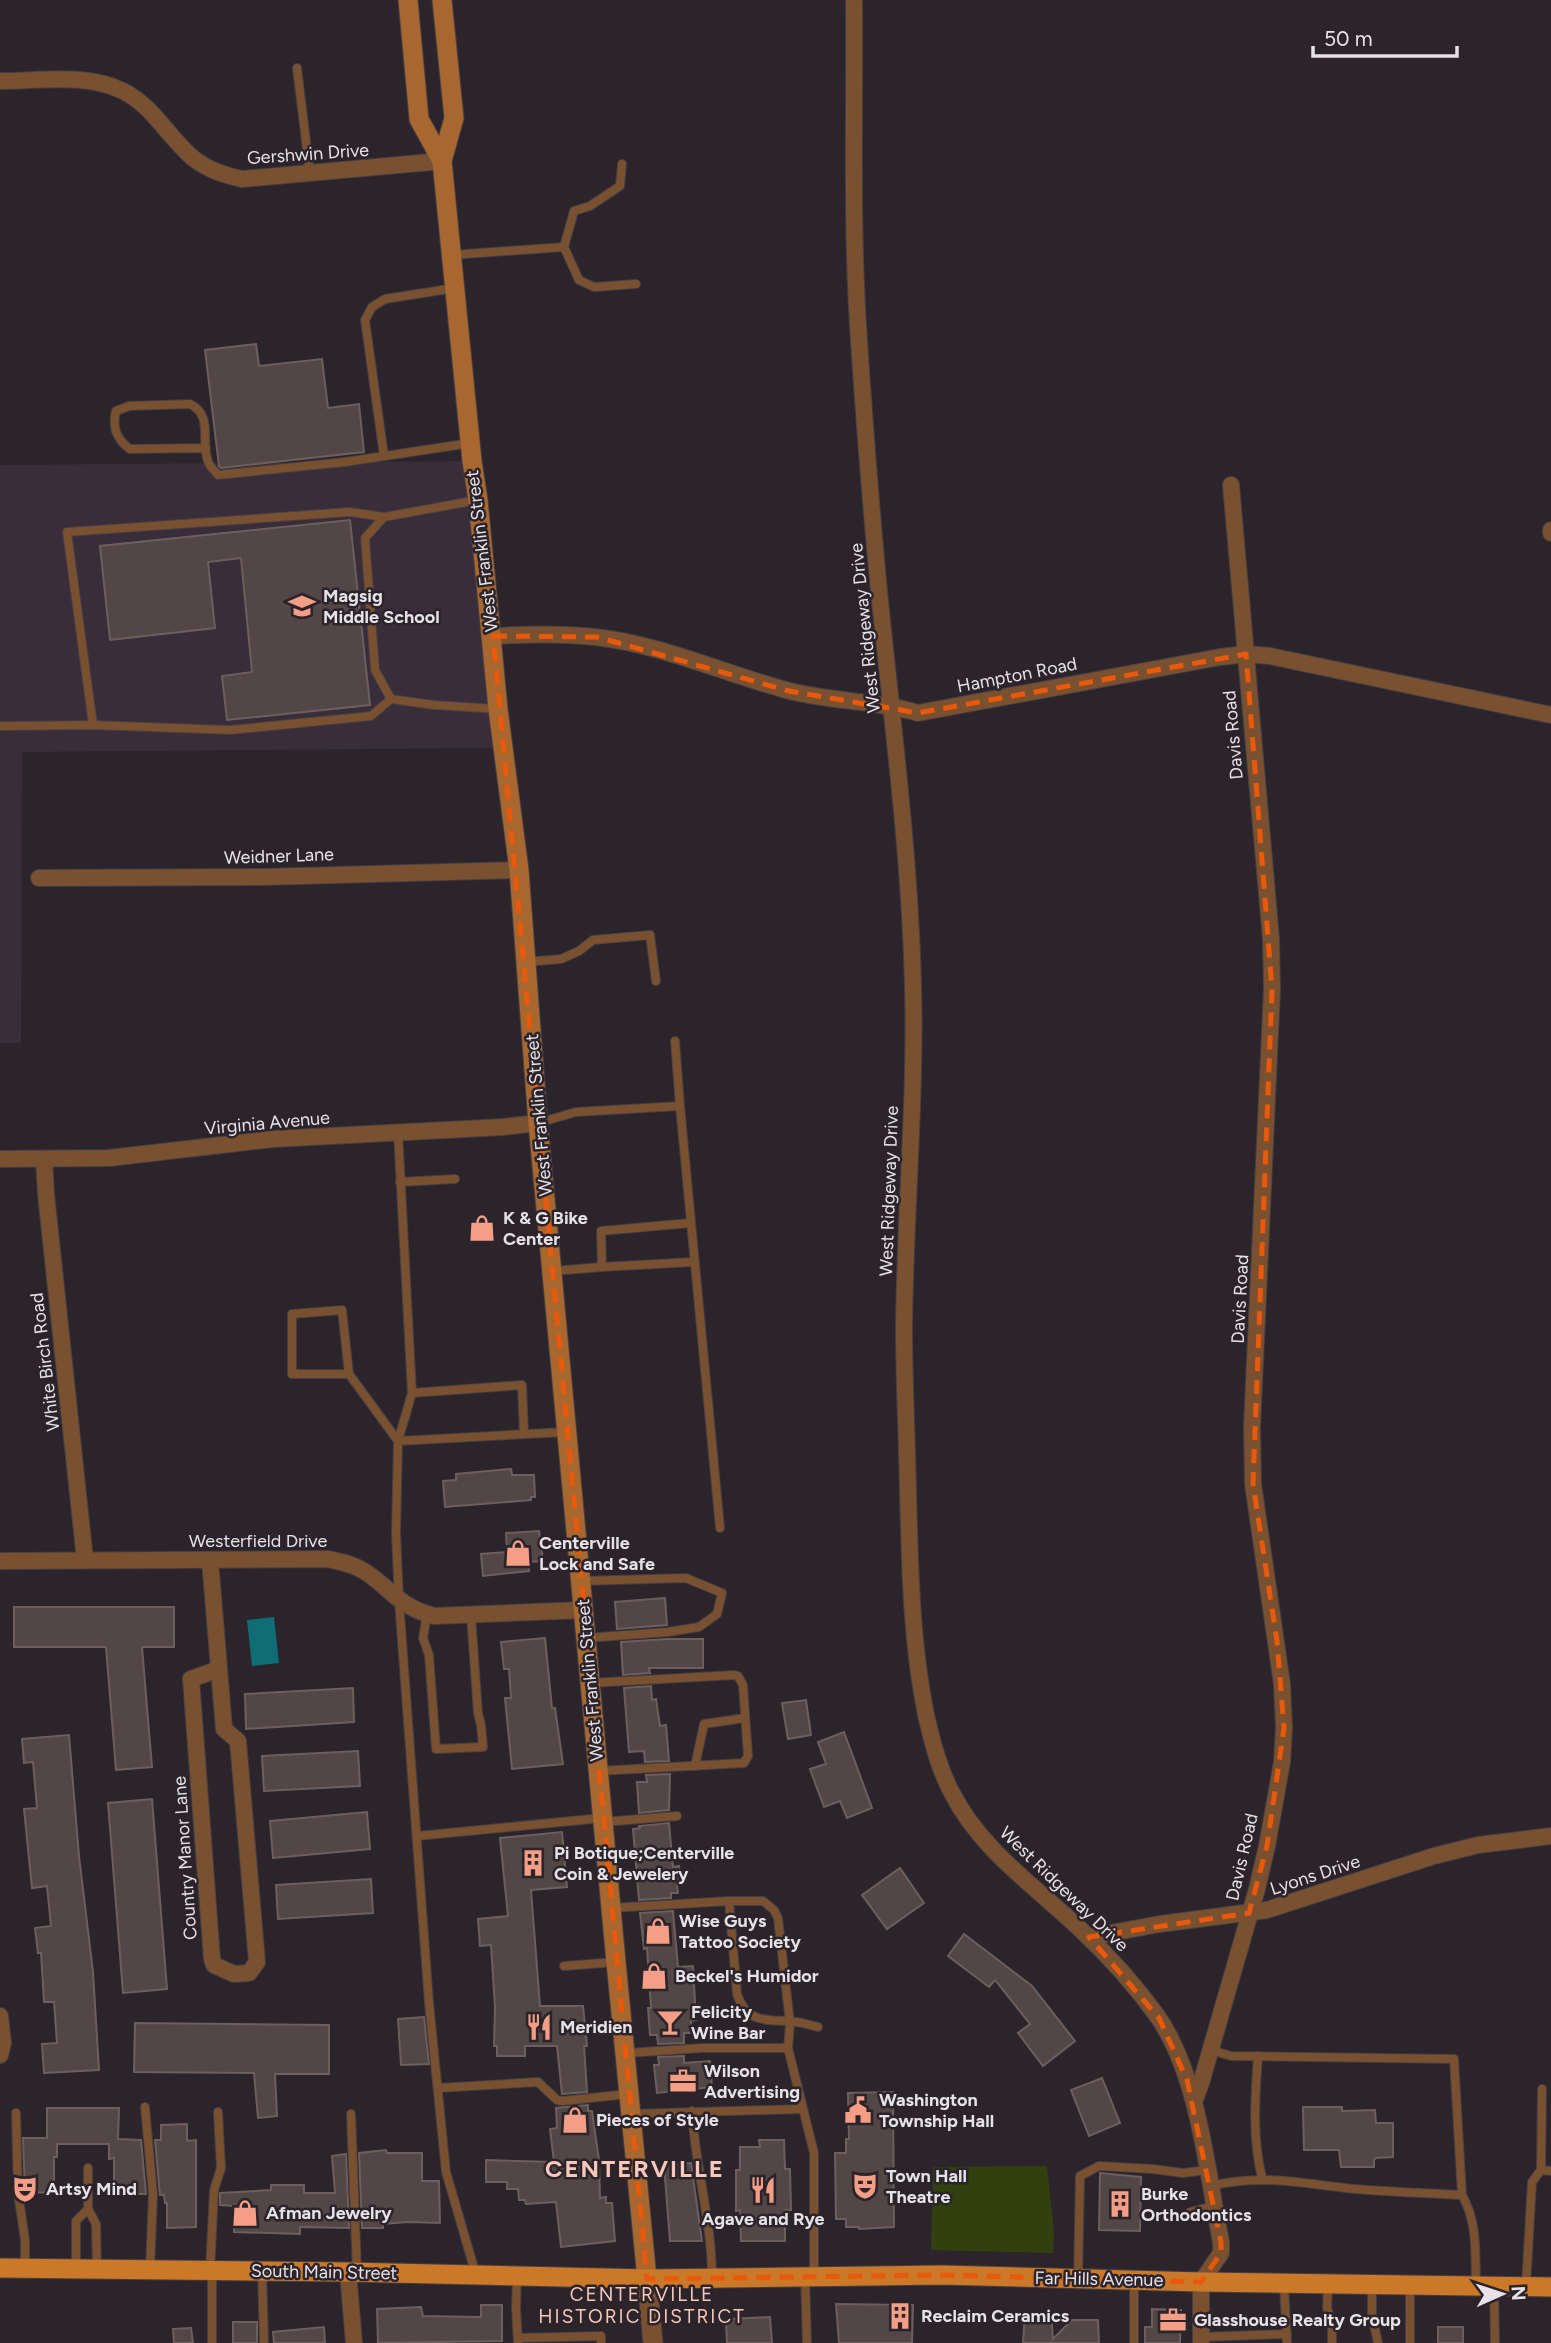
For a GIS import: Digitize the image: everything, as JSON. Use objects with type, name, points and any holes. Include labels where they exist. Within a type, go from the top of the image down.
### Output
[{"type":"main road","name":"West Franklin Street","points":[[408,0],[419,119],[442,162]]},
{"type":"main road","name":"West Franklin Street","points":[[442,0],[454,118],[442,162],[493,636],[498,709],[519,870],[538,1123],[647,2279]]},
{"type":"main road","name":"South Main Street","points":[[0,2268],[647,2279]]},
{"type":"main road","name":"Far Hills Avenue","points":[[647,2279],[942,2275],[1551,2287]]},
{"type":"street","name":"West Ridgeway Drive","points":[[854,0],[854,260],[881,609],[911,919],[914,997],[904,1329],[910,1578],[916,1654],[927,1718],[942,1770],[952,1794],[968,1819],[1019,1875],[1089,1937],[1122,1972],[1159,2018],[1172,2042],[1194,2102],[1221,2242],[1221,2253],[1201,2282]]},
{"type":"street","name":"Gershwin Drive","points":[[0,81],[85,80],[105,84],[135,99],[192,157],[224,175],[242,179],[442,162]]},
{"type":"street","name":"Davis Road","points":[[1194,2102],[1267,1846],[1282,1762],[1284,1728],[1278,1640],[1253,1484],[1252,1427],[1272,989],[1271,939],[1231,485]]},
{"type":"street","name":"Hampton Road","points":[[493,636],[546,633],[597,637],[682,658],[789,691],[892,705],[918,713],[1245,654],[1269,656],[1551,715]]},
{"type":"street","name":"Weidner Lane","points":[[39,878],[263,877],[519,870]]},
{"type":"street","name":"Virginia Avenue","points":[[0,1160],[109,1158],[273,1139],[538,1123]]},
{"type":"street","name":"White Birch Road","points":[[44,1159],[86,1560]]},
{"type":"street","name":"Westerfield Drive","points":[[0,1561],[328,1559],[349,1563],[365,1572],[399,1601],[428,1614],[471,1616],[583,1610]]},
{"type":"street","name":"Country Manor Lane","points":[[210,1560],[219,1669],[224,1730],[238,1741],[257,1962],[249,1973],[234,1974],[214,1965],[212,1959],[191,1679],[219,1669]]},
{"type":"street","name":"Lyons Drive","points":[[1089,1937],[1160,1924],[1267,1910],[1478,1845],[1551,1836]]},
{"type":"street","points":[[0,2016],[3,2043],[0,2055]]},
{"type":"street","points":[[352,2272],[354,2343]]},
{"type":"street","points":[[647,2279],[653,2343]]},
{"type":"street","points":[[1201,2282],[1208,2340]]},
{"type":"lane","points":[[297,68],[310,174]]},
{"type":"lane","points":[[622,164],[620,186],[590,206],[574,211],[564,247],[579,280],[593,287],[636,284]]},
{"type":"lane","points":[[451,255],[564,247]]},
{"type":"lane","points":[[384,456],[365,320],[372,307],[385,299],[455,288]]},
{"type":"lane","points":[[206,448],[130,449],[122,444],[115,433],[113,421],[116,411],[129,406],[190,404],[202,413],[208,461],[218,475],[471,443]]},
{"type":"lane","points":[[93,725],[67,532],[350,512],[384,517],[478,500]]},
{"type":"lane","points":[[384,517],[365,538],[375,670],[391,699]]},
{"type":"lane","points":[[0,726],[93,725],[230,730],[370,716],[391,699],[498,709]]},
{"type":"lane","points":[[526,962],[561,958],[579,951],[593,940],[650,935],[656,981]]},
{"type":"lane","points":[[675,1041],[693,1262],[720,1528]]},
{"type":"lane","points":[[538,1123],[576,1112],[680,1106]]},
{"type":"lane","points":[[398,1132],[412,1393],[398,1441],[396,1533],[399,1601],[429,2003],[446,2172],[476,2275]]},
{"type":"lane","points":[[400,1182],[455,1178]]},
{"type":"lane","points":[[603,1267],[601,1231],[690,1223]]},
{"type":"lane","points":[[553,1271],[693,1262]]},
{"type":"lane","points":[[349,1374],[292,1374],[292,1314],[342,1310],[349,1374],[398,1441]]},
{"type":"lane","points":[[412,1393],[522,1385],[524,1434]]},
{"type":"lane","points":[[398,1441],[568,1432]]},
{"type":"lane","points":[[581,1581],[686,1578],[722,1593],[717,1614],[699,1628],[586,1637]]},
{"type":"lane","points":[[428,1614],[423,1639],[429,1655],[436,1749],[483,1747],[471,1616]]},
{"type":"lane","points":[[590,1683],[734,1675],[738,1676],[743,1685],[747,1761],[738,1765],[598,1770]]},
{"type":"lane","points":[[695,1766],[704,1724],[745,1718]]},
{"type":"lane","points":[[417,1836],[677,1816]]},
{"type":"lane","points":[[729,1901],[738,1999],[752,2016],[818,2027]]},
{"type":"lane","points":[[611,1908],[763,1901],[774,1910],[781,1927],[790,2023],[788,2048],[814,2153],[807,2343]]},
{"type":"lane","points":[[564,1966],[616,1962]]},
{"type":"lane","points":[[624,2053],[702,2048],[788,2048]]},
{"type":"lane","points":[[1211,2050],[1231,2056],[1454,2059],[1462,2194],[1475,2229],[1495,2343]]},
{"type":"lane","points":[[1258,2056],[1254,2127],[1255,2147],[1262,2178]]},
{"type":"lane","points":[[438,2088],[538,2082],[562,2101],[629,2104],[692,2111],[803,2109]]},
{"type":"lane","points":[[1526,2286],[1532,2182],[1541,2171],[1542,2089]]},
{"type":"lane","points":[[145,2107],[153,2194],[150,2270]]},
{"type":"lane","points":[[692,2111],[695,2154],[700,2166],[712,2245],[712,2278]]},
{"type":"lane","points":[[212,2343],[214,2190],[221,2168],[218,2112]]},
{"type":"lane","points":[[16,2113],[18,2193],[25,2240],[25,2269]]},
{"type":"lane","points":[[351,2114],[352,2272]]},
{"type":"lane","points":[[1077,2279],[1080,2176],[1099,2166],[1153,2169],[1230,2181],[1262,2178],[1371,2190],[1462,2194]]},
{"type":"lane","points":[[88,2168],[88,2209],[96,2224],[97,2270]]},
{"type":"lane","points":[[1541,2171],[1551,2171]]},
{"type":"lane","points":[[1190,2211],[1214,2206]]},
{"type":"lane","points":[[76,2270],[76,2221],[88,2209]]},
{"type":"lane","points":[[262,2271],[264,2343]]},
{"type":"lane","points":[[517,2276],[518,2341],[601,2336],[601,2343]]},
{"type":"lane","points":[[1134,2280],[1134,2343]]},
{"type":"lane","points":[[1208,2340],[1287,2338],[1284,2282]]},
{"type":"lane","points":[[1328,2283],[1327,2308],[1332,2323],[1332,2343]]},
{"type":"lane","points":[[1372,2283],[1372,2316],[1378,2343]]},
{"type":"lane","points":[[1410,2284],[1410,2343]]},
{"type":"highlighted area","points":[[493,636],[597,637],[789,691],[918,713],[1246,654],[1272,989],[1253,1484],[1277,1641],[1284,1728],[1267,1846],[1249,1913],[1089,1937],[1159,2018],[1187,2080],[1221,2242],[1221,2253],[1201,2282],[942,2275],[647,2279]]},
{"type":"shaded area","points":[[472,461],[505,748],[22,752],[21,1043],[0,1043],[0,465]]},
{"type":"green space","points":[[1047,2166],[1054,2232],[1053,2253],[931,2250],[933,2167]]},
{"type":"water","points":[[274,1617],[279,1663],[252,1666],[247,1620]]},
{"type":"building","points":[[256,344],[259,366],[322,359],[328,408],[359,404],[364,452],[221,468],[219,466],[205,350]]},
{"type":"building","name":"Magsig Middle School","points":[[350,520],[370,705],[227,720],[222,676],[252,672],[241,558],[208,562],[215,628],[110,640],[100,546]]},
{"type":"building","points":[[511,1469],[512,1475],[534,1475],[535,1497],[531,1497],[531,1500],[445,1507],[443,1481],[456,1480],[456,1474]]},
{"type":"building","name":"Centerville Lock and Safe","points":[[539,1531],[543,1561],[528,1562],[529,1571],[483,1576],[481,1554],[507,1552],[506,1533]]},
{"type":"building","points":[[665,1598],[667,1625],[617,1629],[615,1602]]},
{"type":"building","points":[[14,1607],[174,1607],[174,1647],[142,1647],[152,1767],[116,1770],[106,1647],[14,1647]]},
{"type":"building","points":[[545,1638],[552,1708],[555,1708],[563,1764],[512,1769],[505,1698],[511,1698],[509,1669],[504,1669],[501,1642]]},
{"type":"building","points":[[703,1639],[703,1668],[649,1668],[650,1673],[623,1675],[621,1642]]},
{"type":"building","points":[[651,1686],[660,1726],[666,1725],[669,1761],[645,1762],[644,1751],[629,1752],[624,1688]]},
{"type":"building","points":[[353,1688],[354,1722],[246,1729],[245,1694]]},
{"type":"building","points":[[806,1700],[811,1735],[788,1739],[782,1703]]},
{"type":"building","points":[[844,1732],[872,1808],[847,1818],[840,1801],[824,1807],[810,1769],[826,1764],[818,1742]]},
{"type":"building","points":[[69,1735],[79,1856],[93,1972],[99,2070],[44,2073],[42,2044],[57,2043],[54,2002],[44,2002],[41,1953],[38,1953],[35,1928],[51,1926],[47,1886],[32,1888],[24,1809],[37,1808],[33,1762],[24,1763],[22,1739]]},
{"type":"building","points":[[358,1751],[360,1786],[264,1791],[262,1756]]},
{"type":"building","points":[[670,1774],[669,1810],[639,1813],[637,1782],[647,1782],[646,1775]]},
{"type":"building","points":[[152,1799],[167,1989],[123,1993],[108,1803]]},
{"type":"building","points":[[367,1812],[370,1849],[273,1858],[270,1821]]},
{"type":"building","points":[[669,1823],[673,1867],[679,1866],[681,1885],[677,1885],[678,1893],[671,1893],[671,1898],[639,1900],[633,1829]]},
{"type":"building","points":[[562,1832],[567,1887],[531,1890],[540,2006],[583,2006],[587,2046],[584,2046],[587,2092],[562,2094],[557,2046],[525,2046],[525,2056],[497,2056],[497,2046],[494,2046],[495,2007],[491,1945],[480,1946],[478,1919],[508,1916],[500,1838]]},
{"type":"building","points":[[900,1868],[924,1903],[887,1929],[862,1895]]},
{"type":"building","points":[[371,1879],[373,1913],[278,1919],[276,1885]]},
{"type":"building","points":[[673,1911],[678,1967],[693,1966],[696,2020],[691,2021],[691,2033],[684,2033],[684,2043],[658,2044],[657,2035],[650,2035],[647,1948],[644,1949],[640,1913]]},
{"type":"building","points":[[964,1934],[1032,1986],[1075,2041],[1043,2066],[1018,2033],[1030,2024],[995,1980],[989,1987],[948,1956]]},
{"type":"building","points":[[424,2017],[429,2064],[401,2065],[398,2019]]},
{"type":"building","points":[[135,2023],[329,2025],[329,2074],[275,2074],[277,2116],[258,2118],[254,2073],[134,2072]]},
{"type":"building","name":"Wilson Advertising","points":[[684,2056],[684,2063],[710,2061],[712,2087],[657,2093],[654,2065],[659,2065],[658,2057]]},
{"type":"building","points":[[1102,2078],[1120,2123],[1089,2136],[1071,2090]]},
{"type":"building","name":"Town Hall Theatre","points":[[893,2092],[894,2227],[846,2227],[846,2219],[836,2219],[835,2153],[846,2153],[846,2139],[849,2139],[848,2093]]},
{"type":"building","points":[[588,2105],[588,2111],[592,2111],[599,2160],[600,2198],[606,2197],[606,2203],[612,2203],[615,2241],[561,2247],[556,2202],[526,2204],[525,2200],[519,2200],[518,2189],[507,2189],[507,2182],[486,2182],[486,2160],[554,2162],[550,2129],[557,2128],[556,2108]]},
{"type":"building","points":[[1303,2107],[1342,2107],[1342,2111],[1375,2110],[1376,2123],[1393,2123],[1393,2157],[1376,2158],[1374,2167],[1341,2167],[1339,2150],[1304,2150]]},
{"type":"building","points":[[47,2108],[119,2108],[118,2139],[141,2140],[146,2194],[114,2194],[114,2158],[109,2159],[109,2144],[57,2144],[57,2157],[54,2157],[54,2192],[25,2193],[23,2138],[47,2138]]},
{"type":"building","points":[[187,2124],[187,2141],[196,2140],[196,2227],[167,2228],[167,2203],[164,2195],[160,2195],[155,2140],[161,2140],[161,2125]]},
{"type":"building","name":"Agave and Rye","points":[[759,2140],[784,2140],[785,2169],[790,2169],[791,2210],[785,2210],[785,2241],[741,2241],[740,2210],[736,2211],[736,2170],[740,2170],[740,2147],[760,2147]]},
{"type":"building","points":[[386,2150],[387,2153],[422,2153],[422,2181],[439,2181],[440,2223],[408,2222],[383,2224],[383,2228],[362,2228],[359,2153]]},
{"type":"building","points":[[346,2154],[349,2228],[300,2227],[300,2234],[234,2232],[234,2206],[220,2205],[220,2193],[271,2190],[271,2185],[304,2185],[304,2193],[335,2193],[332,2156]]},
{"type":"building","points":[[691,2163],[702,2241],[670,2241],[664,2165]]},
{"type":"building","name":"Burke Orthodontics","points":[[1100,2173],[1141,2177],[1140,2231],[1099,2230]]},
{"type":"building","points":[[836,2304],[913,2305],[912,2343],[839,2343]]},
{"type":"building","points":[[481,2305],[502,2305],[502,2341],[378,2343],[377,2309],[421,2307],[423,2316],[481,2317]]},
{"type":"building","points":[[1152,2309],[1181,2310],[1180,2343],[1145,2343],[1145,2327],[1152,2327]]},
{"type":"building","points":[[1051,2313],[1053,2339],[1072,2320],[1098,2320],[1099,2343],[1023,2343],[1025,2314]]},
{"type":"building","points":[[770,2317],[772,2343],[727,2343],[726,2322],[729,2319]]},
{"type":"building","points":[[233,2322],[257,2322],[257,2343],[233,2343]]},
{"type":"building","points":[[324,2327],[325,2343],[274,2343],[273,2332]]},
{"type":"building","points":[[1438,2327],[1463,2327],[1463,2343],[1438,2343]]},
{"type":"building","points":[[191,2328],[193,2343],[174,2343],[173,2329]]},
{"type":"place","name":"Magsig Middle School","points":[[302,606]]},
{"type":"place","name":"K & G Bike Center","points":[[482,1228]]},
{"type":"place","name":"Centerville Lock and Safe","points":[[518,1553]]},
{"type":"place","name":"Pi Botique;Centerville Coin & Jewelery","points":[[533,1863]]},
{"type":"place","name":"Wise Guys Tattoo Society","points":[[658,1931]]},
{"type":"place","name":"Beckel's Humidor","points":[[654,1976]]},
{"type":"place","name":"Felicity Wine Bar","points":[[670,2022]]},
{"type":"place","name":"Meridien","points":[[539,2027]]},
{"type":"place","name":"Wilson Advertising","points":[[683,2081]]},
{"type":"place","name":"Washington Township Hall","points":[[858,2110]]},
{"type":"place","name":"Pieces of Style","points":[[575,2120]]},
{"type":"place","name":"Town Hall Theatre","points":[[865,2186]]},
{"type":"place","name":"Artsy Mind","points":[[25,2189]]},
{"type":"place","name":"Agave and Rye","points":[[763,2190]]},
{"type":"place","name":"Burke Orthodontics","points":[[1120,2204]]},
{"type":"place","name":"Afman Jewelry","points":[[245,2213]]},
{"type":"place","name":"Reclaim Ceramics","points":[[900,2316]]},
{"type":"place","name":"Glasshouse Realty Group","points":[[1173,2320]]},
{"type":"district","name":"CENTERVILLE","points":[[635,2168]]},
{"type":"district","name":"CENTERVILLE HISTORIC DISTRICT","points":[[642,2305]]}]
